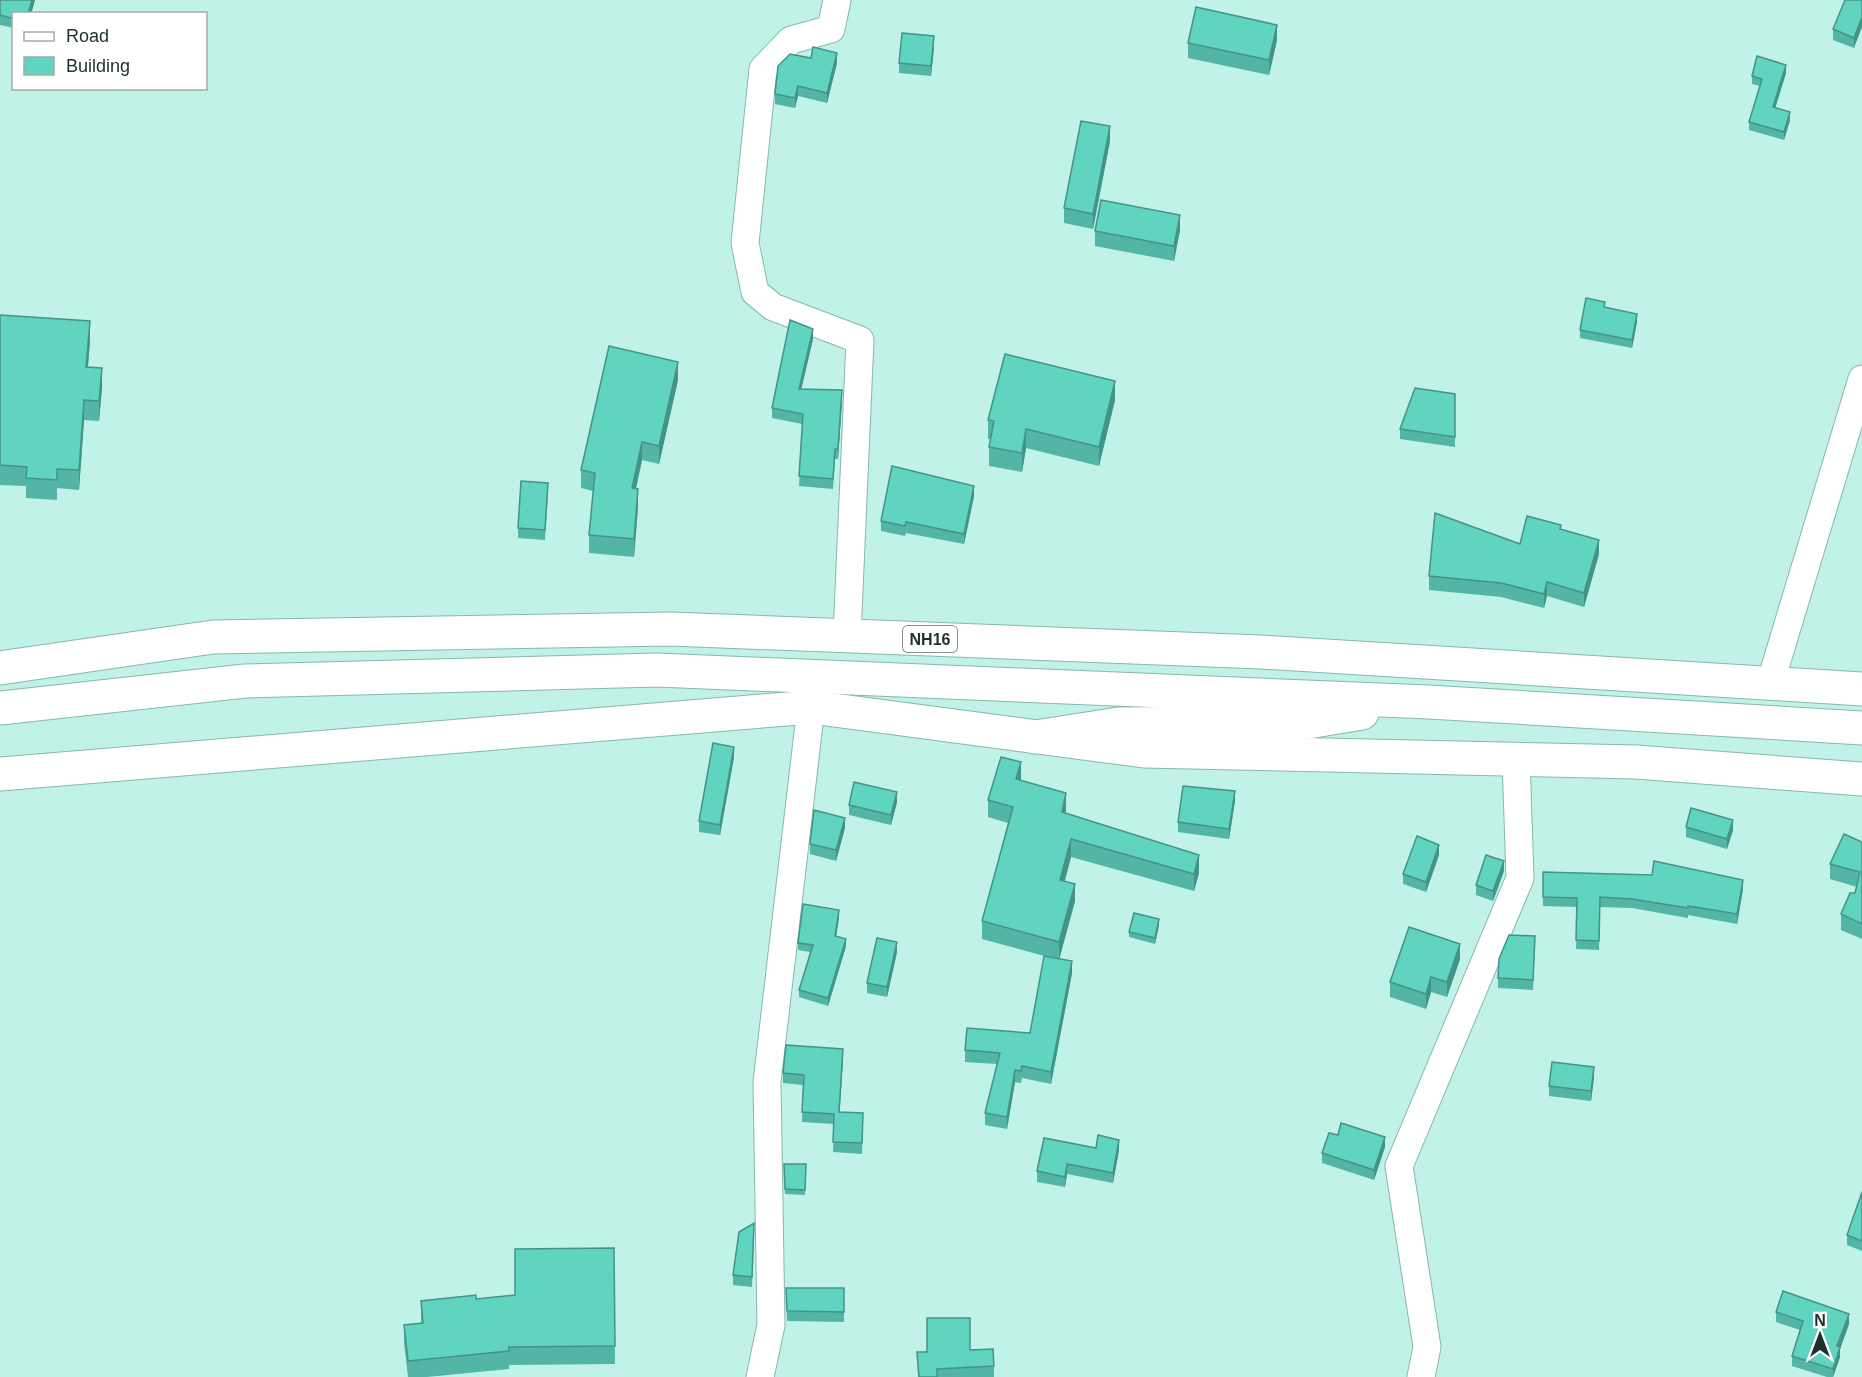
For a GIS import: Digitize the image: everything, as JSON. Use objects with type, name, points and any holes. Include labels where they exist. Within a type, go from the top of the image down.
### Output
[{"type":"main road","name":"NH16","points":[[0,668],[213,636],[670,629],[1261,652],[1862,689]]},
{"type":"main road","points":[[0,708],[246,681],[657,670],[1429,702],[1862,728]]},
{"type":"main road","points":[[1035,736],[1119,724],[1308,722],[1429,702]]},
{"type":"main road","points":[[0,774],[811,707],[1144,751],[1635,762],[1862,779]]},
{"type":"street","points":[[837,0],[831,29],[791,40],[763,69],[745,243],[755,292],[773,307],[860,340],[847,636]]},
{"type":"street","points":[[1770,684],[1862,379]]},
{"type":"street","points":[[760,1377],[771,1325],[767,1082],[811,707]]},
{"type":"street","points":[[1421,1377],[1427,1347],[1399,1166],[1520,878],[1516,758]]},
{"type":"building","points":[[0,0],[32,0],[29,12],[12,12],[12,18],[0,15]]},
{"type":"building","points":[[1845,0],[1862,0],[1862,17],[1854,38],[1833,29]]},
{"type":"building","points":[[1196,7],[1277,25],[1269,60],[1188,43]]},
{"type":"building","points":[[902,33],[934,36],[931,66],[899,63]]},
{"type":"building","points":[[813,47],[837,53],[827,93],[798,86],[795,98],[775,94],[778,66],[790,54],[811,58]]},
{"type":"building","points":[[1757,56],[1786,65],[1773,107],[1790,112],[1784,132],[1749,122],[1762,79],[1752,76]]},
{"type":"building","points":[[1081,121],[1110,126],[1093,214],[1064,208]]},
{"type":"building","points":[[1101,200],[1180,215],[1174,246],[1095,231]]},
{"type":"building","points":[[1586,298],[1605,302],[1604,307],[1637,314],[1632,340],[1580,330]]},
{"type":"building","points":[[0,315],[90,321],[86,367],[102,368],[99,401],[84,400],[79,470],[57,469],[57,480],[26,478],[27,467],[0,465]]},
{"type":"building","points":[[790,320],[813,329],[799,389],[842,390],[838,449],[835,449],[833,479],[799,476],[803,414],[772,408]]},
{"type":"building","points":[[609,346],[678,362],[659,446],[642,442],[632,488],[638,489],[634,539],[589,535],[595,473],[581,470]]},
{"type":"building","points":[[1005,354],[1115,381],[1099,447],[1026,429],[1022,453],[989,447],[994,421],[988,420]]},
{"type":"building","points":[[1415,388],[1455,394],[1455,437],[1400,429]]},
{"type":"building","points":[[892,466],[974,486],[964,534],[906,522],[905,526],[881,521]]},
{"type":"building","points":[[521,481],[548,483],[545,530],[518,528]]},
{"type":"building","points":[[1435,513],[1520,544],[1527,516],[1561,525],[1560,529],[1599,540],[1584,593],[1547,582],[1544,594],[1501,583],[1429,576]]},
{"type":"building","points":[[713,743],[734,747],[720,825],[699,821]]},
{"type":"building","points":[[1001,757],[1021,762],[1016,779],[1066,793],[1062,812],[1199,855],[1194,874],[1071,839],[1060,880],[1075,884],[1059,942],[982,921],[1013,807],[988,800]]},
{"type":"building","points":[[854,782],[897,792],[891,815],[849,805]]},
{"type":"building","points":[[1183,786],[1235,791],[1229,829],[1178,822]]},
{"type":"building","points":[[1691,808],[1733,820],[1727,839],[1686,827]]},
{"type":"building","points":[[814,810],[845,818],[836,850],[810,844]]},
{"type":"building","points":[[1844,834],[1862,842],[1862,924],[1841,914],[1850,893],[1855,893],[1860,872],[1830,864]]},
{"type":"building","points":[[1417,836],[1439,845],[1426,882],[1403,874]]},
{"type":"building","points":[[1486,855],[1504,861],[1493,891],[1476,885]]},
{"type":"building","points":[[1654,861],[1743,880],[1737,914],[1632,899],[1600,897],[1599,941],[1576,940],[1577,898],[1543,897],[1543,872],[1652,875]]},
{"type":"building","points":[[803,904],[839,910],[835,936],[846,939],[828,998],[799,990],[813,945],[798,943]]},
{"type":"building","points":[[1134,913],[1159,919],[1155,938],[1129,932]]},
{"type":"building","points":[[1409,927],[1460,944],[1447,982],[1431,977],[1426,994],[1390,982]]},
{"type":"building","points":[[1509,935],[1535,936],[1533,980],[1498,978],[1499,959]]},
{"type":"building","points":[[877,938],[897,942],[887,987],[867,983]]},
{"type":"building","points":[[1044,956],[1072,961],[1051,1072],[1022,1066],[1021,1071],[1015,1070],[1007,1117],[985,1113],[1000,1053],[965,1050],[967,1028],[1030,1033]]},
{"type":"building","points":[[786,1045],[843,1049],[839,1112],[863,1113],[862,1143],[833,1142],[834,1114],[802,1112],[804,1075],[783,1073]]},
{"type":"building","points":[[1552,1062],[1594,1067],[1591,1091],[1549,1086]]},
{"type":"building","points":[[1341,1123],[1385,1137],[1374,1170],[1322,1153],[1329,1133],[1338,1135]]},
{"type":"building","points":[[1098,1135],[1119,1140],[1113,1173],[1067,1164],[1065,1177],[1037,1171],[1044,1138],[1096,1148]]},
{"type":"building","points":[[784,1164],[806,1164],[805,1190],[785,1189]]},
{"type":"building","points":[[1862,1192],[1862,1241],[1847,1235]]},
{"type":"building","points":[[754,1223],[752,1277],[733,1275],[739,1232]]},
{"type":"building","points":[[614,1248],[615,1346],[509,1347],[509,1351],[408,1361],[404,1325],[423,1323],[421,1301],[476,1295],[476,1299],[515,1295],[515,1249]]},
{"type":"building","points":[[786,1288],[844,1288],[844,1312],[787,1311]]},
{"type":"building","points":[[1783,1291],[1849,1314],[1837,1346],[1840,1347],[1833,1369],[1792,1356],[1803,1321],[1776,1312]]},
{"type":"building","points":[[927,1318],[970,1318],[970,1350],[993,1349],[994,1366],[937,1369],[937,1377],[919,1377],[917,1352],[927,1352]]}]
